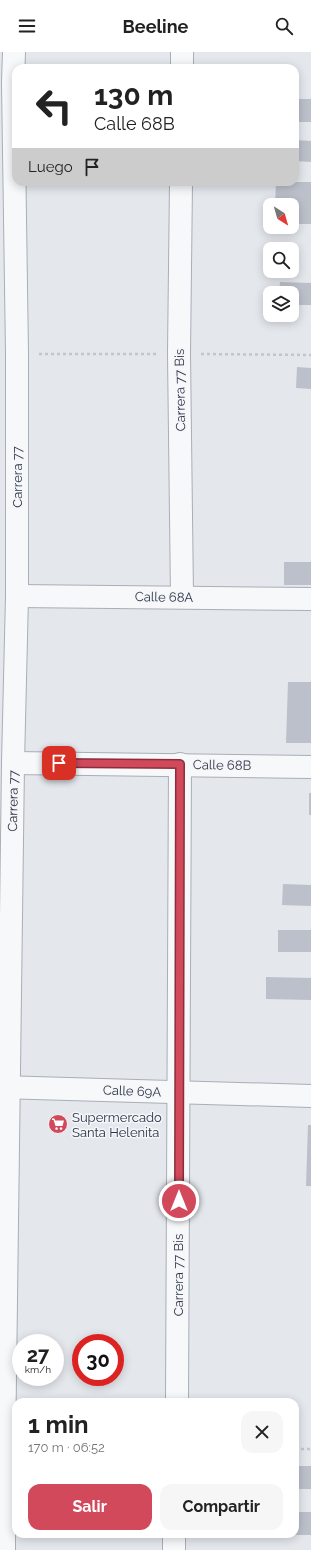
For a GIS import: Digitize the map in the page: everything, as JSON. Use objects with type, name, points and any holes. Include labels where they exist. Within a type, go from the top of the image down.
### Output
[{"type":"street","name":"Carrera 77","points":[[4,1550],[2,1453],[5,1088],[13,763],[7,720],[17,596],[8,354],[6,82],[14,52]]},
{"type":"street","points":[[182,52],[182,64]]},
{"type":"street","name":"Carrera 77 Bis","points":[[181,186],[179,354],[182,598]]},
{"type":"street","name":"Calle 68A","points":[[17,596],[311,599]]},
{"type":"street","name":"Calle 68B","points":[[13,763],[180,764],[311,767]]},
{"type":"street","name":"Carrera 77 Bis","points":[[177,1398],[180,1092],[180,764]]},
{"type":"street","name":"Calle 69A","points":[[5,1088],[311,1096]]},
{"type":"street","points":[[174,1538],[174,1550]]},
{"type":"path","points":[[299,1449],[311,1449]]},
{"type":"building","points":[[299,99],[311,99],[311,122],[299,122]]},
{"type":"building","points":[[299,140],[311,141],[311,162],[299,161]]},
{"type":"building","points":[[299,182],[311,182],[311,224],[299,224],[299,198],[275,198],[276,186],[299,186]]},
{"type":"building","points":[[280,282],[311,283],[311,305],[299,305],[299,286],[280,286]]},
{"type":"building","points":[[297,367],[311,368],[311,389],[296,388]]},
{"type":"building","points":[[284,562],[311,562],[311,585],[284,585]]},
{"type":"building","points":[[288,682],[311,682],[311,743],[286,743]]},
{"type":"building","points":[[309,793],[311,793],[311,815],[309,815]]},
{"type":"building","points":[[283,884],[311,885],[311,906],[282,905]]},
{"type":"building","points":[[278,930],[311,930],[311,952],[278,952]]},
{"type":"building","points":[[266,977],[311,978],[311,1000],[266,999]]},
{"type":"building","points":[[308,1125],[311,1125],[311,1186],[306,1186]]},
{"type":"building","points":[[299,1466],[311,1466],[311,1489],[299,1489]]},
{"type":"building","points":[[299,1512],[311,1512],[311,1535],[299,1535]]},
{"type":"place","name":"Supermercado Santa Helenita","points":[[58,1124]]},
{"type":"route","points":[[59,763],[180,764],[179,1201]]}]
